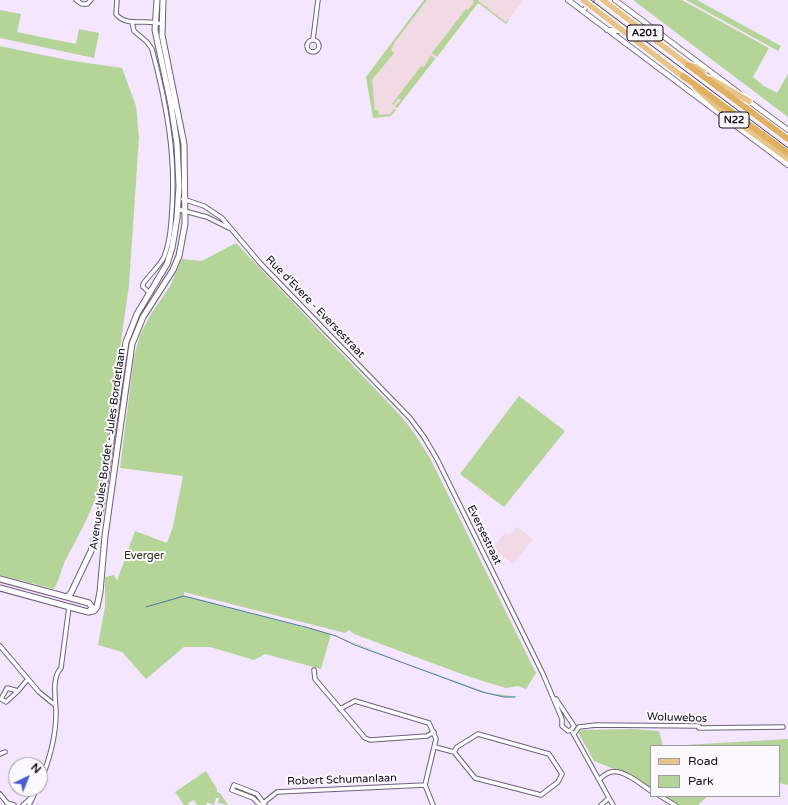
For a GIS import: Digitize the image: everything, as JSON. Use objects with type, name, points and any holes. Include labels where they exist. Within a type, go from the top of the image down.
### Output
[{"type":"highway","name":"A201","points":[[688,65],[788,139]]},
{"type":"highway","name":"A201","points":[[684,76],[788,153]]},
{"type":"main road","name":"Avenue Jules Bordet - Jules Bordetlaan","points":[[67,597],[85,564],[95,538],[104,496],[126,342],[137,314],[162,274],[170,256],[175,208],[178,199],[179,167],[176,132],[155,22],[157,0]]},
{"type":"main road","name":"Avenue Jules Bordet - Jules Bordetlaan","points":[[88,612],[95,610],[98,604],[105,536],[130,352],[137,329],[168,280],[178,256],[184,233],[186,199],[184,144],[178,109],[165,53],[161,24],[163,0]]},
{"type":"main road","points":[[583,0],[590,2]]},
{"type":"main road","name":"A201","points":[[603,0],[688,65]]},
{"type":"main road","name":"A201","points":[[590,2],[624,31],[684,76]]},
{"type":"main road","name":"N22","points":[[688,65],[696,67],[714,81],[749,101]]},
{"type":"main road","name":"N22","points":[[684,76],[717,107],[788,159]]},
{"type":"main road","points":[[0,579],[91,604],[92,609],[88,612],[1,589]]},
{"type":"main road","points":[[47,601],[49,593]]},
{"type":"street","points":[[76,0],[82,4],[87,4],[91,0]]},
{"type":"street","points":[[117,0],[116,14],[121,20],[132,22],[155,22],[161,24]]},
{"type":"street","points":[[313,40],[318,0]]},
{"type":"street","points":[[615,0],[788,130]]},
{"type":"street","points":[[571,1],[607,30],[788,165]]},
{"type":"street","points":[[583,11],[590,2]]},
{"type":"street","name":"Avenue Jules Bordet - Jules Bordetlaan","points":[[132,22],[134,31],[147,42],[152,49],[171,135],[175,208],[163,258],[143,284],[143,287],[150,293]]},
{"type":"street","points":[[607,30],[624,31]]},
{"type":"street","name":"Rue d'Evere - Eversestraat","points":[[178,199],[186,199],[216,213],[260,263],[387,394]]},
{"type":"street","name":"Rue d'Evere - Eversestraat","points":[[175,208],[207,217],[232,230]]},
{"type":"street","points":[[150,293],[156,297]]},
{"type":"street","name":"Eversestraat","points":[[387,394],[415,424],[433,452],[552,693],[613,805]]},
{"type":"street","points":[[1,589],[7,581]]},
{"type":"street","points":[[48,761],[51,753],[56,720],[54,698],[57,672],[61,668],[69,607]]},
{"type":"street","points":[[0,646],[39,692],[55,705]]},
{"type":"street","points":[[314,670],[313,676],[315,679],[362,736],[370,740],[427,736],[434,732]]},
{"type":"street","points":[[18,691],[7,688],[1,699],[6,702],[10,700],[28,680]]},
{"type":"street","name":"Eversestraat","points":[[552,693],[562,719],[562,726],[568,731],[572,728]]},
{"type":"street","points":[[340,709],[356,701],[430,723],[434,732],[435,747],[425,786],[433,805]]},
{"type":"street","name":"Woluwebos","points":[[574,734],[579,727],[589,726],[783,728]]},
{"type":"street","points":[[435,747],[454,752],[475,778],[540,795],[558,782],[562,774],[549,754],[476,734],[457,747],[454,752]]},
{"type":"street","points":[[0,754],[5,752]]},
{"type":"street","points":[[600,779],[607,773],[616,772],[630,777],[650,790]]},
{"type":"street","points":[[234,785],[257,794],[262,804],[253,798],[232,790],[234,785]]},
{"type":"street","name":"Robert Schumanlaan","points":[[262,804],[273,794],[281,791],[425,786]]},
{"type":"street","points":[[0,794],[8,804],[14,805]]},
{"type":"street","points":[[23,805],[32,797]]},
{"type":"street","points":[[662,797],[675,805]]},
{"type":"street","points":[[601,805],[609,798]]},
{"type":"shaded area","points":[[424,0],[523,0],[506,24],[478,3],[391,116],[373,118],[366,77]]},
{"type":"shaded area","points":[[517,527],[533,539],[513,564],[493,548],[504,534],[510,535]]},
{"type":"green space","points":[[424,0],[427,0],[395,42],[391,50],[394,53],[372,80],[375,110],[378,110],[379,115],[390,114],[394,109],[396,110],[391,116],[373,118],[366,77]]},
{"type":"green space","points":[[473,0],[479,0],[478,1],[486,7],[487,6],[488,9],[506,22],[509,20],[506,24],[478,3],[437,57],[432,53],[466,9],[468,10],[474,2]]},
{"type":"green space","points":[[633,0],[682,0],[769,48],[753,77],[764,86],[777,93],[788,74],[788,117]]},
{"type":"green space","points":[[686,0],[697,0],[781,46],[778,51]]},
{"type":"green space","points":[[0,10],[21,14],[17,32],[76,44],[79,29],[99,33],[94,58],[0,38]]},
{"type":"green space","points":[[0,46],[67,60],[122,68],[136,106],[139,137],[129,285],[101,482],[89,513],[65,561],[54,589],[0,575]]},
{"type":"green space","points":[[431,55],[435,59],[397,108],[395,106],[401,100],[398,98],[394,105],[392,104],[421,66],[424,67]]},
{"type":"green space","name":"Everger","points":[[236,243],[400,415],[415,434],[430,458],[536,673],[526,689],[518,686],[506,688],[467,676],[354,634],[349,630],[345,633],[184,592],[184,596],[331,634],[321,669],[265,654],[254,660],[210,647],[184,647],[146,679],[122,652],[98,645],[105,607],[105,577],[114,575],[117,581],[135,531],[167,543],[173,526],[183,476],[120,468],[134,357],[140,335],[151,314],[170,286],[182,259],[202,261]]},
{"type":"green space","points":[[519,396],[565,431],[504,507],[460,474]]},
{"type":"green space","points":[[337,636],[405,662],[355,644]]},
{"type":"green space","points":[[405,662],[488,693],[520,697],[504,697],[482,692]]},
{"type":"green space","points":[[631,729],[659,731],[663,745],[650,745],[650,787],[631,776],[594,761],[578,732],[582,730]]},
{"type":"green space","points":[[788,739],[788,785],[780,783],[780,745],[684,745]]},
{"type":"green space","points":[[206,771],[217,789],[217,792],[220,793],[228,805],[218,803],[219,798],[216,798],[214,805],[207,802],[206,805],[197,805],[194,800],[188,803],[189,805],[184,805],[175,792]]},
{"type":"green space","points":[[666,797],[707,797],[698,805],[678,805]]},
{"type":"waterway","points":[[146,607],[184,596],[301,626]]},
{"type":"waterway","points":[[302,626],[336,636],[355,645],[482,692],[504,697],[515,697]]},
{"type":"tram line","points":[[591,0],[788,148]]}]
